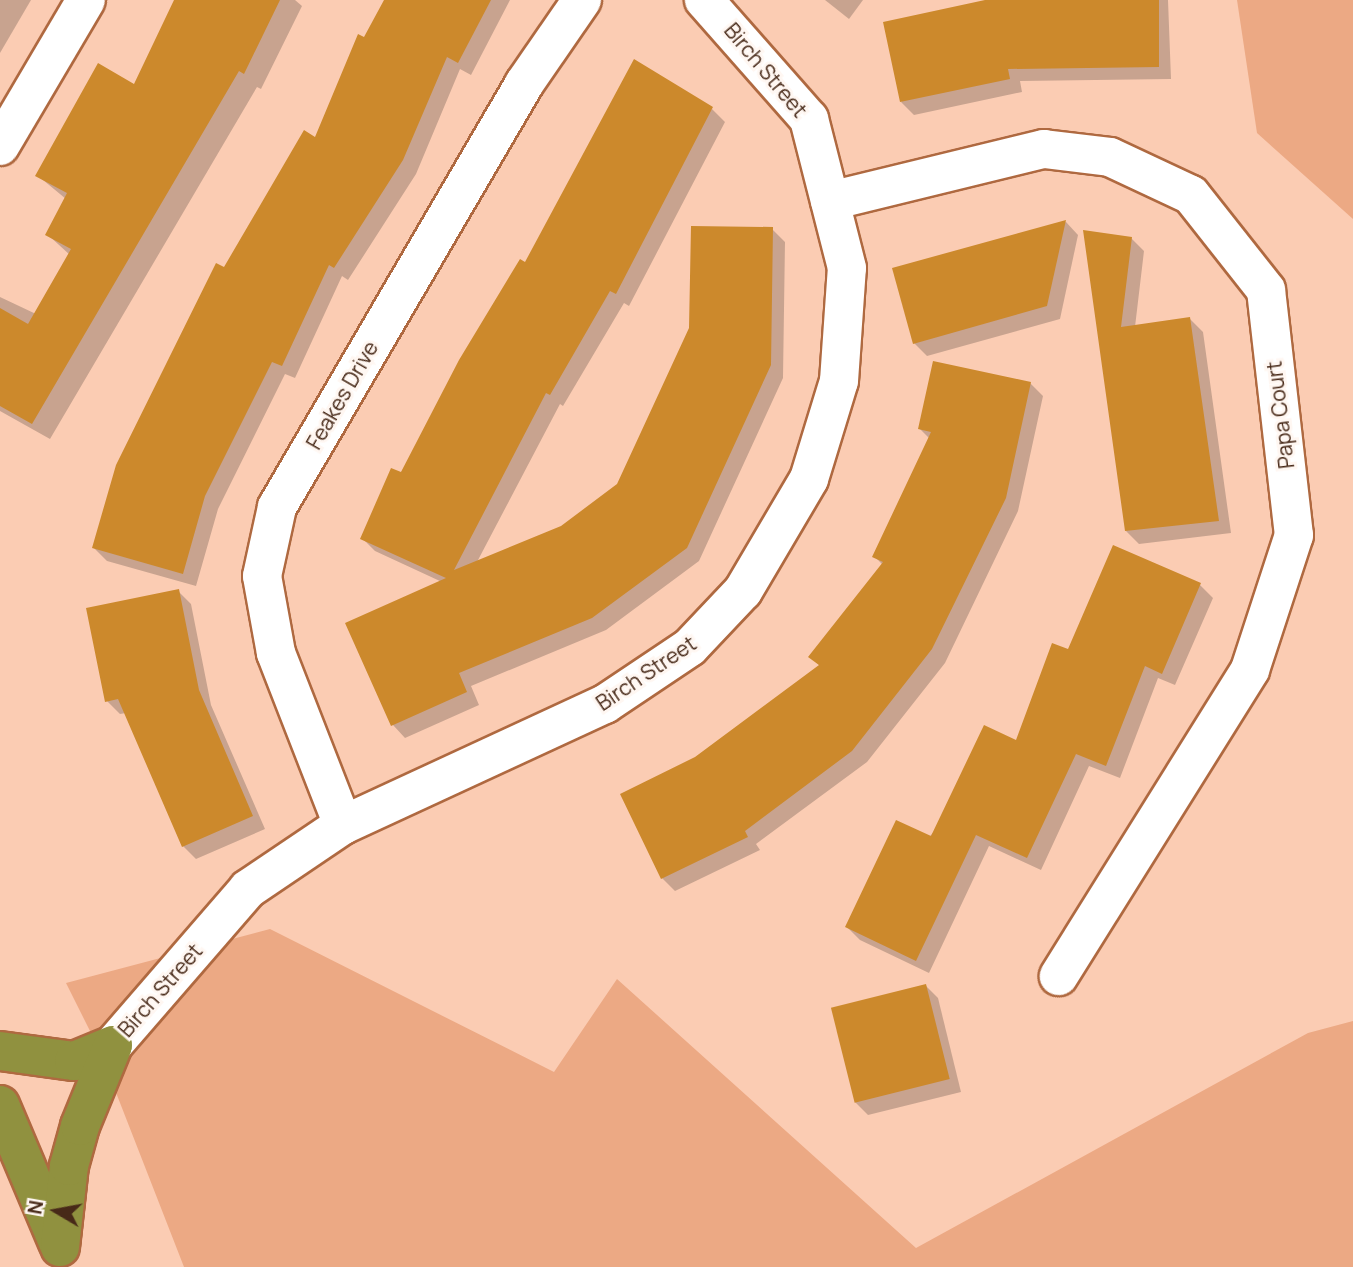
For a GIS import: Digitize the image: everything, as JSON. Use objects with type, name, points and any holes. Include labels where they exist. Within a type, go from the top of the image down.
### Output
[{"type":"highway","points":[[0,1051],[74,1061],[113,1045]]},
{"type":"highway","points":[[64,1257],[69,1166],[79,1126],[113,1045]]},
{"type":"highway","points":[[0,1105],[64,1257]]},
{"type":"street","points":[[0,146],[86,0]]},
{"type":"street","name":"Feakes Drive","points":[[343,825],[276,653],[262,576],[277,507],[524,84],[582,0]]},
{"type":"street","name":"Birch Street","points":[[113,1045],[248,890],[343,825],[605,704],[690,647],[743,591],[809,479],[839,381],[847,268],[809,119],[704,0]]},
{"type":"street","name":"Papa Court","points":[[830,201],[1044,149],[1110,157],[1191,195],[1266,290],[1294,535],[1250,670],[1059,976]]},
{"type":"shaded area","points":[[1237,0],[1353,0],[1353,219],[1257,133]]},
{"type":"shaded area","points":[[270,929],[554,1072],[617,979],[916,1248],[1308,1033],[1353,1021],[1353,1267],[184,1267],[99,1049],[66,983]]},
{"type":"building","points":[[174,0],[280,0],[244,74],[239,71],[32,424],[0,406],[0,308],[28,324],[71,249],[45,235],[67,193],[35,176],[98,63],[134,84]]},
{"type":"building","points":[[384,0],[491,0],[458,63],[447,57],[403,160],[334,268],[329,265],[282,366],[272,362],[205,496],[183,574],[92,548],[116,465],[216,263],[224,267],[304,130],[315,137],[358,34],[364,37]]},
{"type":"building","points":[[985,0],[1159,0],[1159,67],[1008,69],[1010,79],[900,102],[883,22]]},
{"type":"building","points":[[634,59],[713,107],[616,294],[610,291],[550,395],[546,393],[454,570],[561,526],[617,484],[689,328],[691,226],[773,227],[771,365],[687,548],[592,618],[459,673],[467,692],[391,726],[345,623],[446,578],[360,539],[391,468],[401,472],[459,360],[520,259],[525,262]]},
{"type":"building","points":[[1066,220],[1047,306],[913,344],[892,268]]},
{"type":"building","points":[[1083,230],[1132,237],[1121,327],[1190,317],[1219,521],[1125,531]]},
{"type":"building","points":[[933,361],[1031,382],[1006,498],[932,649],[852,751],[745,831],[748,837],[661,879],[620,794],[695,757],[819,665],[808,657],[883,562],[872,557],[931,432],[918,429]]},
{"type":"building","points":[[1113,545],[1201,583],[1162,674],[1145,666],[1106,766],[1076,754],[1027,858],[976,835],[916,961],[845,927],[896,820],[931,836],[984,725],[1016,740],[1052,643],[1068,649]]},
{"type":"building","points":[[179,589],[199,690],[253,816],[182,847],[118,699],[105,702],[86,608]]},
{"type":"building","points":[[926,984],[950,1079],[855,1103],[831,1008]]}]
